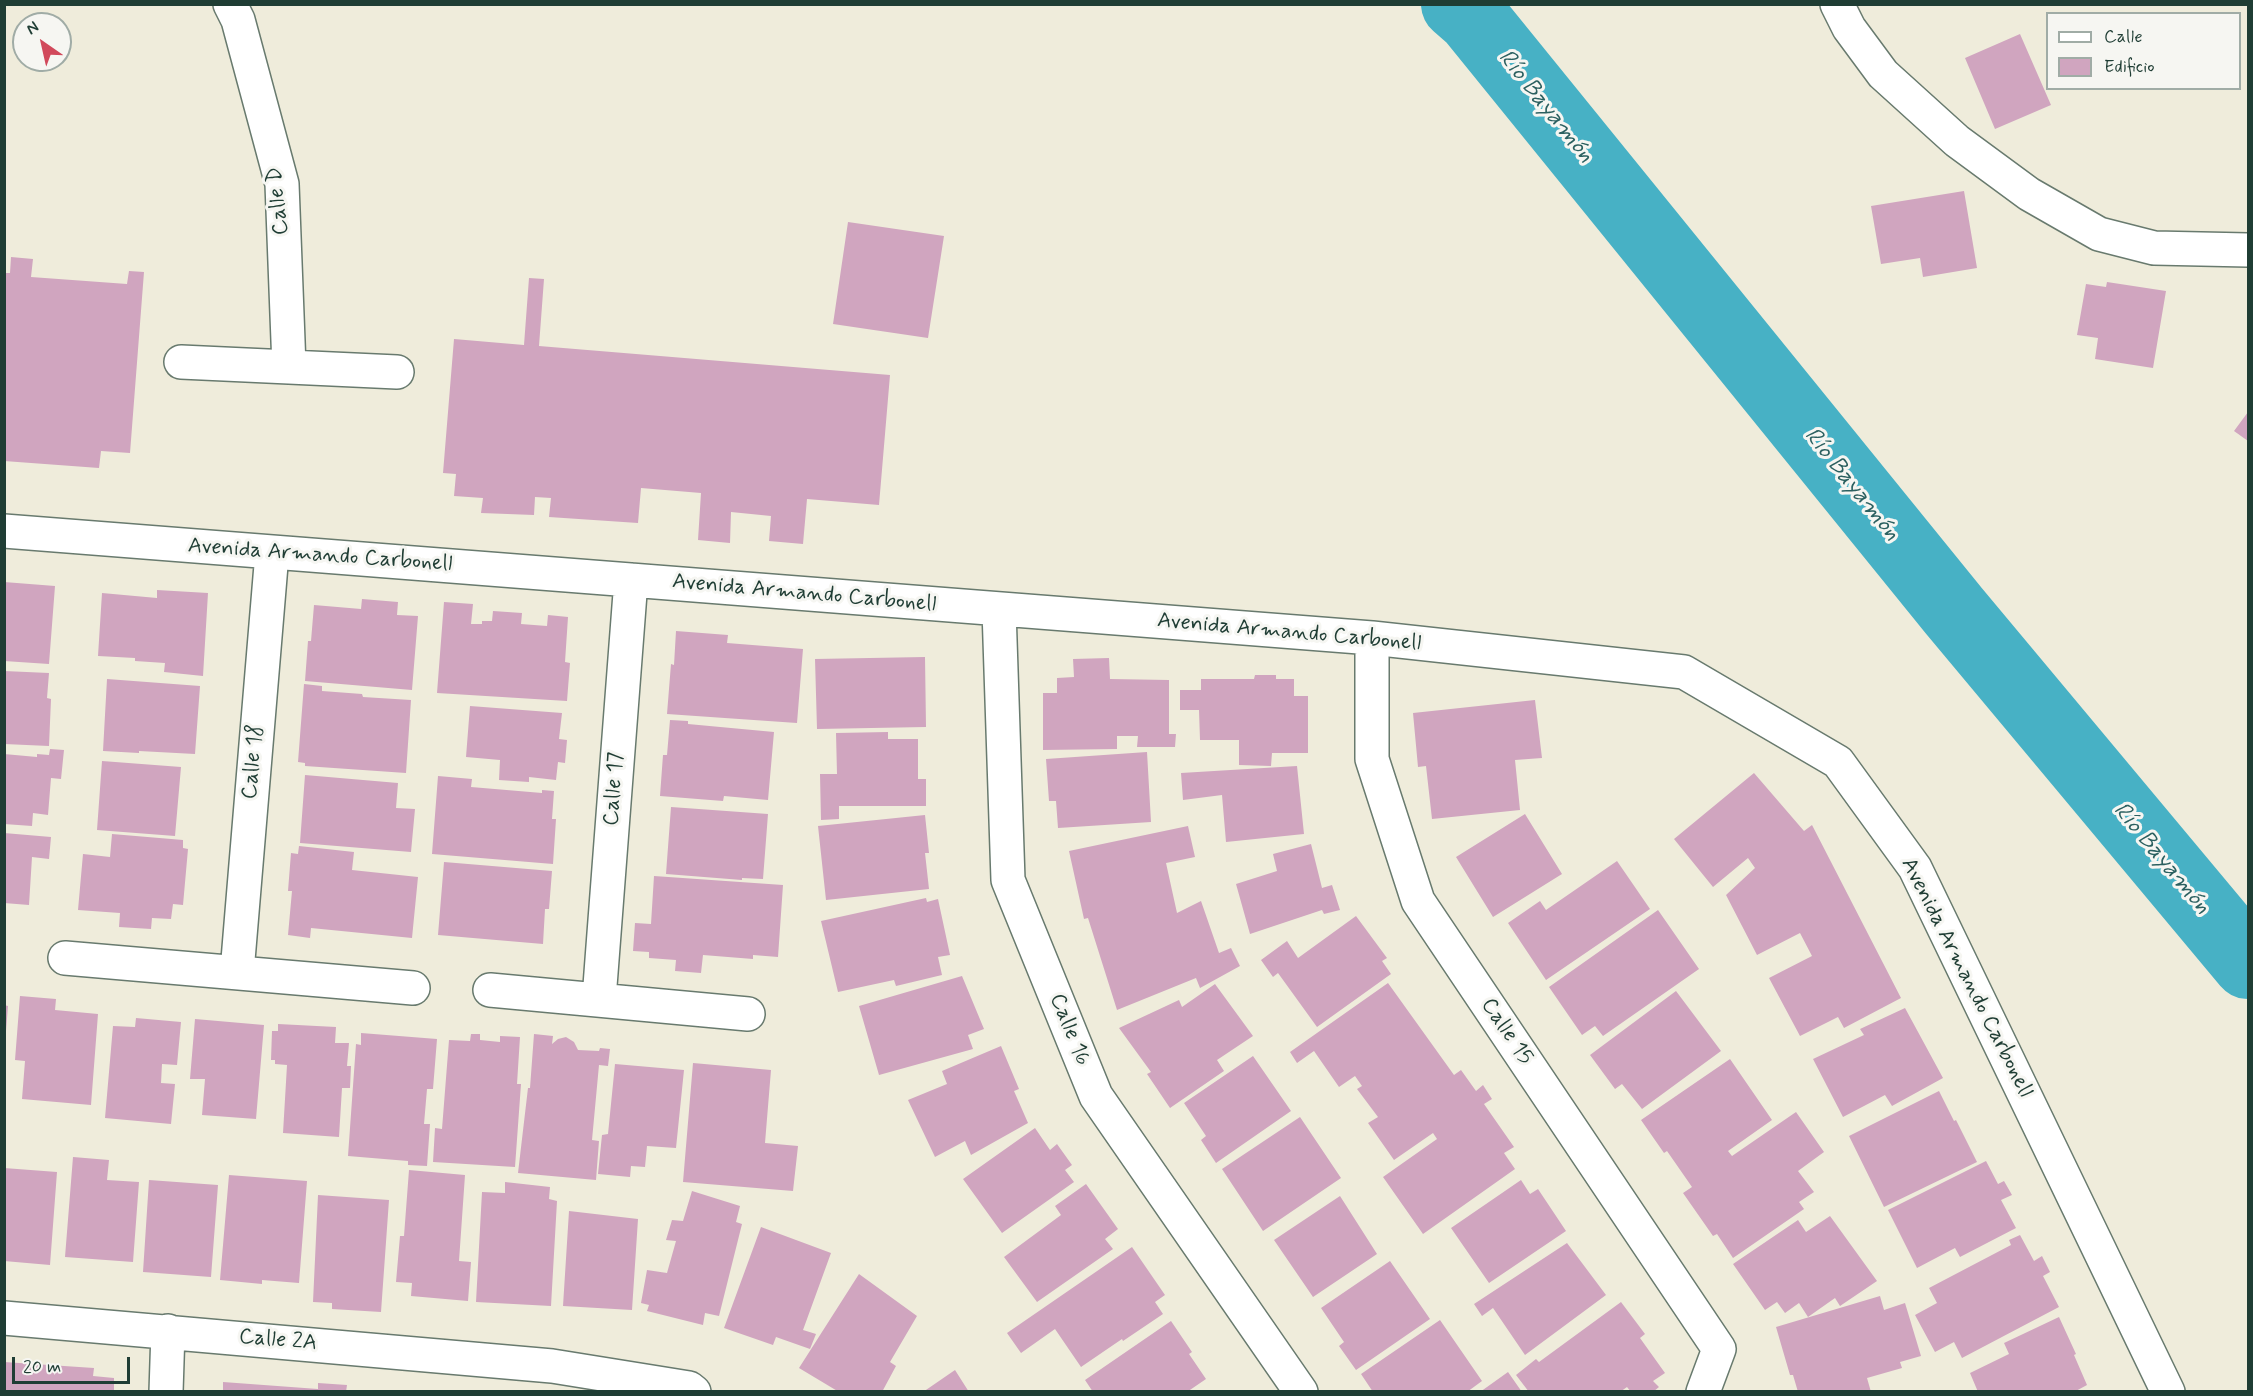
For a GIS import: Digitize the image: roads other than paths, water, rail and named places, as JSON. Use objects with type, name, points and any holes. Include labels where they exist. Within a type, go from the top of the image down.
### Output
[{"type":"street","name":"Calle D","points":[[230,4],[238,20],[282,184],[289,368]]},
{"type":"street","points":[[1836,4],[1849,28],[1883,74],[1957,141],[2029,194],[2099,234],[2110,237],[2154,248],[2248,250]]},
{"type":"street","points":[[181,362],[397,372]]},
{"type":"street","name":"Avenida Armando Carbonell","points":[[4,531],[1372,638],[1684,672],[1838,762],[1915,868],[2168,1392]]},
{"type":"street","name":"Calle 18","points":[[237,972],[272,553]]},
{"type":"street","name":"Calle 17","points":[[599,999],[632,580]]},
{"type":"street","name":"Calle 16","points":[[999,610],[1008,880],[1096,1096],[1301,1392]]},
{"type":"street","name":"Calle 15","points":[[1372,638],[1372,759],[1418,901],[1719,1349],[1703,1392]]},
{"type":"street","points":[[65,958],[413,987]]},
{"type":"street","points":[[490,990],[748,1014]]},
{"type":"street","name":"Calle 2A","points":[[4,1318],[168,1331],[550,1379],[689,1388],[694,1392]]},
{"type":"street","points":[[166,1392],[168,1331]]},
{"type":"waterway","name":"Río Bayamón","points":[[1457,4],[1473,18],[1954,611],[2248,963]]}]
